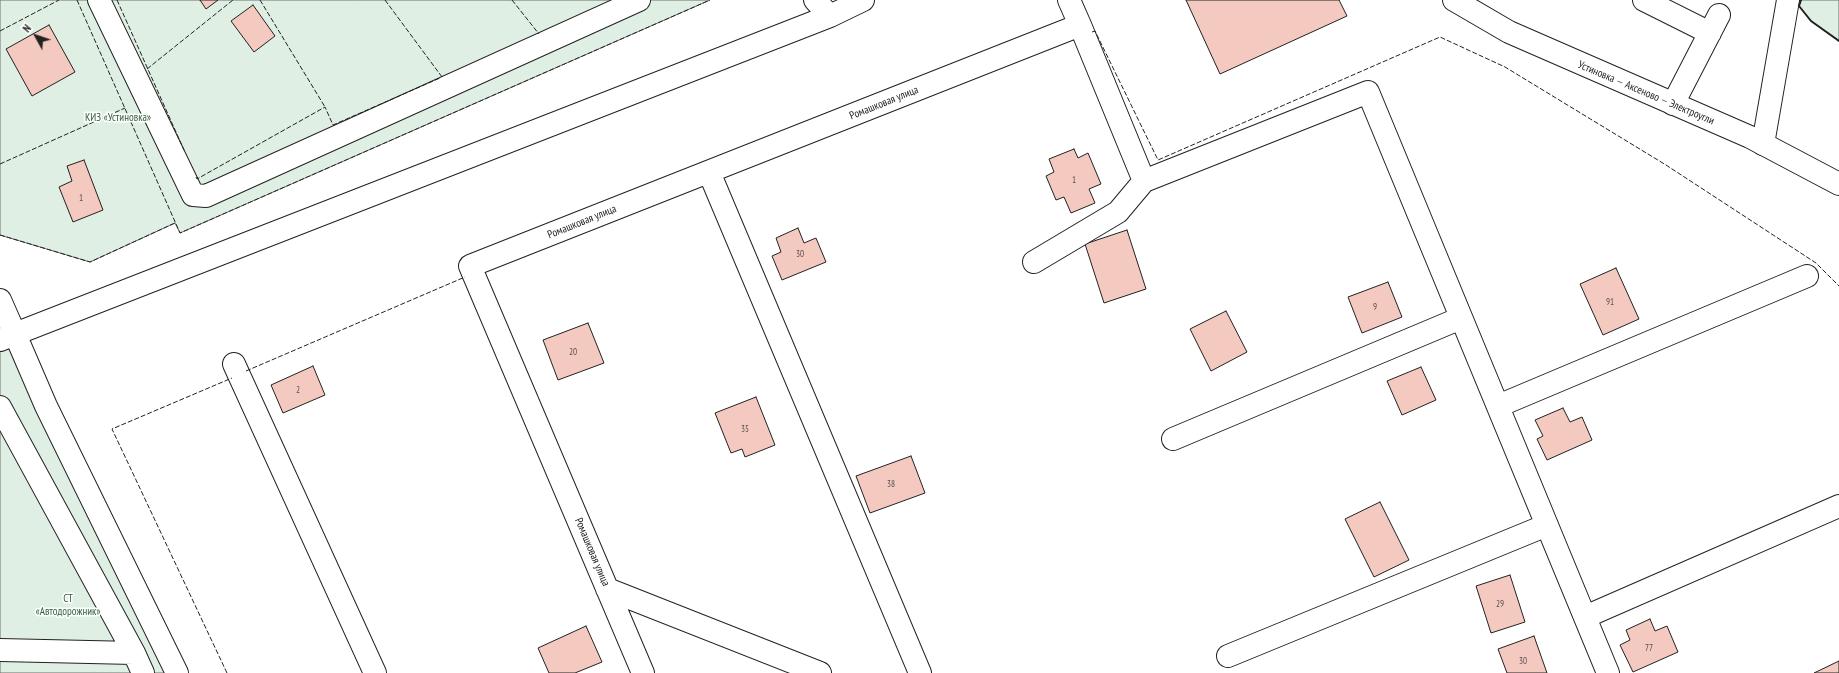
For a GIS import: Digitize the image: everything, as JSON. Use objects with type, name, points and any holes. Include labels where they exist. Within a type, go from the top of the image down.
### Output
[{"type":"street","points":[[99,0],[193,195],[206,196],[639,0]]},
{"type":"street","points":[[8,337],[822,8],[863,0]]},
{"type":"street","points":[[1069,0],[1144,181]]},
{"type":"street","name":"Устиновка — Аксеново — Электроугли","points":[[1454,0],[1509,32],[1763,144],[1839,184]]},
{"type":"street","points":[[1644,0],[1714,24],[1673,104]]},
{"type":"street","points":[[1763,144],[1788,0]]},
{"type":"street","name":"Ромашковая улица","points":[[643,673],[470,266],[1080,25]]},
{"type":"street","points":[[1034,262],[1118,212],[1144,181],[1368,92],[1608,673]]},
{"type":"street","points":[[708,172],[920,673]]},
{"type":"street","points":[[1498,406],[1807,276]]},
{"type":"street","points":[[0,300],[8,337],[46,406],[177,673]]},
{"type":"street","points":[[1172,440],[1461,318]]},
{"type":"street","points":[[234,364],[375,673]]},
{"type":"street","points":[[0,407],[134,653],[143,673]]},
{"type":"street","points":[[1585,617],[1839,506]]},
{"type":"street","points":[[1228,656],[1547,525]]},
{"type":"street","points":[[607,589],[820,673]]},
{"type":"street","points":[[0,650],[134,653]]},
{"type":"green space","name":"КИЗ «Устиновка»","points":[[0,0],[710,0],[180,233],[175,223],[90,262],[0,235]]},
{"type":"green space","points":[[1801,0],[1839,0],[1839,41],[1811,21],[1799,6]]},
{"type":"green space","name":"СТ «Автодорожник»","points":[[0,300],[177,673],[0,673]]},
{"type":"building","points":[[200,0],[218,0],[206,9]]},
{"type":"building","points":[[1186,0],[1339,0],[1347,16],[1220,74]]},
{"type":"building","points":[[253,5],[275,36],[254,52],[231,21]]},
{"type":"building","points":[[49,25],[75,72],[32,96],[6,49]]},
{"type":"building","points":[[1074,149],[1078,158],[1088,153],[1101,184],[1089,189],[1095,203],[1071,213],[1064,197],[1056,200],[1046,176],[1054,172],[1049,159]]},
{"type":"building","points":[[84,160],[103,210],[73,222],[59,187],[72,181],[67,166]]},
{"type":"building","points":[[798,228],[804,243],[816,238],[826,262],[782,280],[772,256],[781,252],[776,238]]},
{"type":"building","points":[[1127,230],[1146,289],[1104,303],[1085,244]]},
{"type":"building","points":[[1616,268],[1639,319],[1603,335],[1580,284]]},
{"type":"building","points":[[1388,282],[1402,317],[1362,333],[1348,297]]},
{"type":"building","points":[[1226,311],[1247,352],[1211,371],[1190,329]]},
{"type":"building","points":[[588,323],[604,363],[558,380],[543,340]]},
{"type":"building","points":[[313,366],[325,395],[283,413],[271,385]]},
{"type":"building","points":[[1421,367],[1436,400],[1402,415],[1387,381]]},
{"type":"building","points":[[756,397],[775,445],[745,457],[742,449],[731,453],[715,413]]},
{"type":"building","points":[[1563,408],[1570,422],[1582,417],[1592,440],[1547,460],[1537,439],[1543,436],[1535,420]]},
{"type":"building","points":[[911,456],[925,493],[870,513],[856,476]]},
{"type":"building","points":[[1380,502],[1409,560],[1374,577],[1345,519]]},
{"type":"building","points":[[1510,575],[1525,622],[1491,633],[1476,586]]},
{"type":"building","points":[[1650,619],[1655,631],[1667,626],[1678,652],[1633,672],[1620,645],[1630,640],[1626,630]]},
{"type":"building","points":[[586,626],[602,662],[575,673],[549,673],[538,648]]},
{"type":"building","points":[[1534,636],[1547,673],[1507,673],[1498,649]]},
{"type":"building","points":[[1839,661],[1839,673],[1814,673]]},
{"type":"fence","points":[[0,31],[59,0]]},
{"type":"fence","points":[[77,0],[180,233],[710,0]]},
{"type":"fence","points":[[117,0],[184,150]]},
{"type":"fence","points":[[147,69],[233,0]]},
{"type":"fence","points":[[260,0],[325,107]]},
{"type":"fence","points":[[385,0],[442,77]]},
{"type":"fence","points":[[512,0],[539,34]]},
{"type":"fence","points":[[1092,32],[1095,31],[1158,160],[1440,37],[1505,67],[1666,165],[1816,263],[1839,286]]},
{"type":"fence","points":[[196,177],[197,179],[325,107],[333,125],[440,78]]},
{"type":"fence","points":[[0,164],[125,108]]},
{"type":"fence","points":[[0,235],[90,262],[175,223]]},
{"type":"fence","points":[[246,371],[465,277]]},
{"type":"fence","points":[[227,673],[112,429],[232,378]]},
{"type":"wall","points":[[1801,0],[1799,6],[1811,21],[1839,41]]}]
